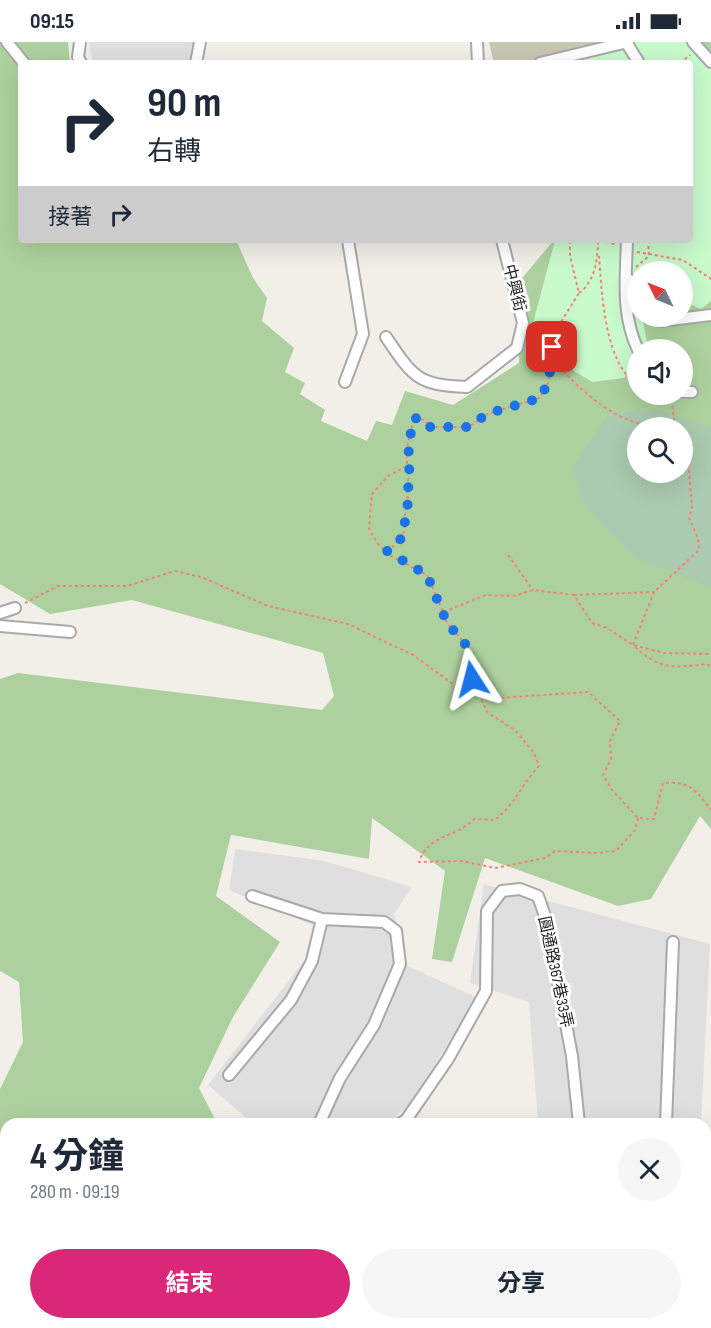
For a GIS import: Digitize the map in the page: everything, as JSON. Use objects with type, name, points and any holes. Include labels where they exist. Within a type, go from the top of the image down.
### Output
[{"type":"street","points":[[7,42],[22,60]]},
{"type":"street","points":[[80,42],[80,60]]},
{"type":"street","points":[[197,60],[200,42]]},
{"type":"street","points":[[477,42],[478,60]]},
{"type":"street","points":[[552,60],[627,42],[637,60]]},
{"type":"street","points":[[693,42],[711,62]]},
{"type":"street","points":[[345,382],[363,334],[348,243]]},
{"type":"street","name":"中興街","points":[[386,337],[410,373],[427,382],[467,387],[488,373],[517,348],[523,324],[503,243]]},
{"type":"street","points":[[627,243],[626,310],[632,339]]},
{"type":"street","points":[[693,317],[711,315]]},
{"type":"street","points":[[0,613],[15,608]]},
{"type":"street","points":[[0,626],[70,632]]},
{"type":"street","name":"圓通路367巷33弄","points":[[409,1118],[448,1059],[486,991],[487,911],[502,891],[520,889],[538,896],[546,919],[572,1056],[578,1118]]},
{"type":"street","points":[[252,896],[322,919],[384,922],[396,931],[399,964],[374,1025],[340,1078],[322,1118]]},
{"type":"street","points":[[230,1075],[291,1000],[312,961],[322,919]]},
{"type":"street","points":[[666,1118],[673,942]]},
{"type":"path","points":[[570,243],[570,256],[579,293]]},
{"type":"path","points":[[598,243],[609,333],[619,367],[627,375]]},
{"type":"path","points":[[648,243],[649,256]]},
{"type":"path","points":[[387,551],[398,542],[407,527],[405,509],[409,502],[405,492],[410,475],[407,466],[407,447],[414,418],[425,420],[430,427],[469,427],[494,411],[540,398],[549,381],[550,357],[556,330],[579,293],[587,288],[599,256]]},
{"type":"path","points":[[625,276],[649,256],[683,260],[711,279]]},
{"type":"path","points":[[550,357],[578,388],[604,409],[628,417]]},
{"type":"path","points":[[407,466],[388,476],[372,494],[369,529],[387,551],[427,575],[447,623],[466,645],[472,679],[487,712],[515,730],[534,753],[539,766],[528,778],[513,805],[495,820],[474,819],[462,831],[447,835],[423,849],[419,862],[462,861],[495,868],[544,858],[555,851],[597,853],[616,851],[635,830],[638,818]]},
{"type":"path","points":[[633,645],[654,592],[699,550],[698,538],[689,518],[692,508],[690,483]]},
{"type":"path","points":[[508,555],[532,590]]},
{"type":"path","points":[[15,608],[58,586],[127,586],[174,571],[201,577],[268,606],[348,624],[413,655],[453,684],[498,698],[588,692],[620,721],[610,741],[611,759],[603,775],[612,790],[638,818],[654,819],[663,783],[681,782],[697,792],[711,810]]},
{"type":"path","points":[[443,612],[486,595],[514,596],[532,590],[574,595],[654,592]]},
{"type":"path","points":[[574,595],[592,623],[607,628],[633,645],[652,663],[680,667],[707,664],[711,667]]},
{"type":"path","points":[[633,645],[663,653],[711,654]]},
{"type":"shaded area","points":[[89,42],[195,42],[192,60],[92,60]]},
{"type":"shaded area","points":[[489,42],[598,42],[536,60],[493,60]]},
{"type":"shaded area","points":[[235,849],[325,861],[412,887],[394,914],[404,942],[405,965],[478,998],[407,1107],[393,1118],[246,1118],[208,1085],[304,961],[313,925],[229,890]]},
{"type":"shaded area","points":[[484,884],[710,944],[701,1118],[538,1118],[529,1002],[470,983]]},
{"type":"green space","points":[[0,42],[68,42],[70,60],[18,60],[18,243],[237,243],[253,278],[267,298],[262,321],[294,348],[285,372],[305,383],[300,394],[325,410],[321,421],[367,441],[376,421],[392,425],[405,391],[453,405],[519,363],[518,283],[551,243],[693,243],[693,60],[680,60],[618,42],[711,42],[711,829],[700,816],[651,899],[618,906],[485,858],[452,962],[432,959],[445,871],[372,818],[369,859],[231,835],[216,896],[280,942],[233,1017],[199,1088],[214,1118],[0,1118],[0,1089],[23,1042],[19,982],[0,971],[0,679],[18,673],[322,710],[334,696],[323,653],[132,600],[50,614],[0,584]]},
{"type":"green space","points":[[626,42],[697,42],[711,62],[711,301],[701,309],[693,305],[693,261],[627,261],[627,327],[644,327],[647,339],[627,339],[627,375],[624,378],[592,382],[574,371],[531,331],[554,243],[693,243],[693,60],[552,60]]},
{"type":"green space","points":[[660,410],[680,417],[627,417],[627,483],[693,483],[693,422],[711,428],[711,587],[635,558],[583,503],[572,467],[609,413]]},
{"type":"route","points":[[472,679],[466,645],[447,623],[427,575],[387,551],[398,542],[407,527],[405,509],[409,502],[405,492],[410,475],[407,466],[407,447],[414,418],[425,420],[430,427],[469,427],[487,414],[501,408],[540,398],[549,381],[552,347]]}]
